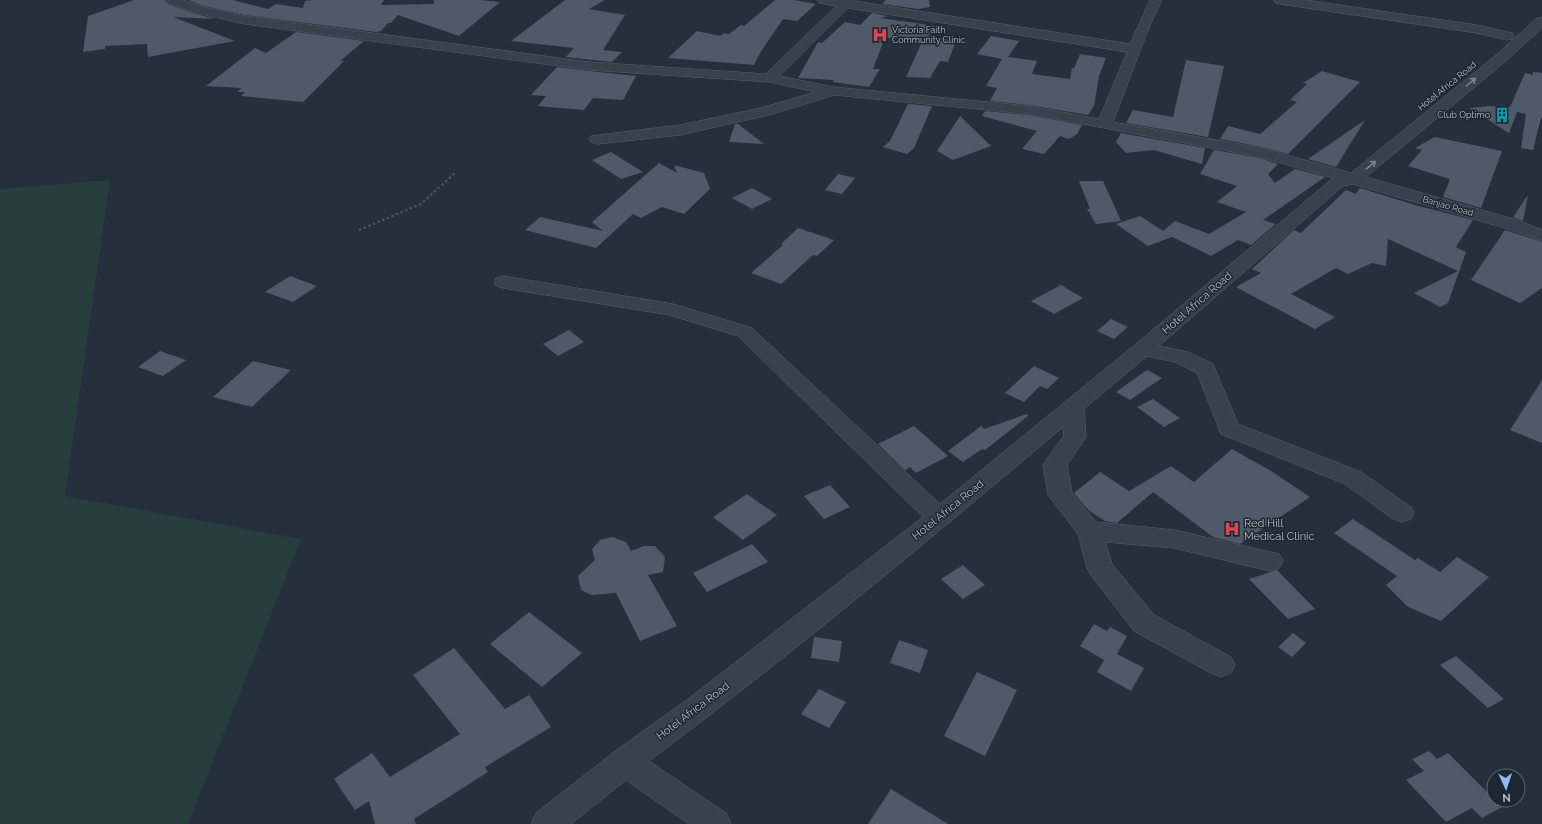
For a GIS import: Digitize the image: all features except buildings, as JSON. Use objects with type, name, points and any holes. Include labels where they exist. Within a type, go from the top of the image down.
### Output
[{"type":"street","name":"Banjao Road","points":[[171,0],[200,10],[246,20],[573,64],[770,78],[833,91],[1029,110],[1262,153],[1344,178],[1511,224],[1542,236]]},
{"type":"street","points":[[824,0],[847,2],[1134,48]]},
{"type":"street","points":[[1104,125],[1134,48],[1156,0]]},
{"type":"street","points":[[1280,0],[1316,3],[1478,29],[1507,36]]},
{"type":"street","points":[[770,78],[847,2]]},
{"type":"street","name":"Hotel Africa Road","points":[[547,824],[624,762],[702,705],[939,518],[1073,408],[1344,178],[1494,56],[1507,36],[1542,7]]},
{"type":"street","name":"Hotel Africa Road","points":[[1344,178],[1378,141],[1542,21]]},
{"type":"street","points":[[597,139],[680,130],[764,112],[833,91]]},
{"type":"street","points":[[502,282],[673,310],[745,332],[939,518]]},
{"type":"street","points":[[1143,349],[1181,357],[1206,369],[1229,429],[1353,478],[1402,513]]},
{"type":"street","points":[[1073,408],[1075,437],[1055,464],[1060,496],[1089,531],[1100,568],[1144,622],[1221,665]]},
{"type":"street","points":[[1089,531],[1174,540],[1270,561]]},
{"type":"street","points":[[624,762],[715,824]]},
{"type":"path","points":[[359,230],[420,204],[456,172]]},
{"type":"green space","points":[[110,180],[65,496],[301,539],[188,824],[0,824],[0,189]]},
{"type":"place","name":"Victoria Faith Community Clinic","points":[[880,35]]},
{"type":"place","name":"Club Optimo","points":[[1502,115]]},
{"type":"place","name":"Red Hill Medical Clinic","points":[[1232,529]]}]
